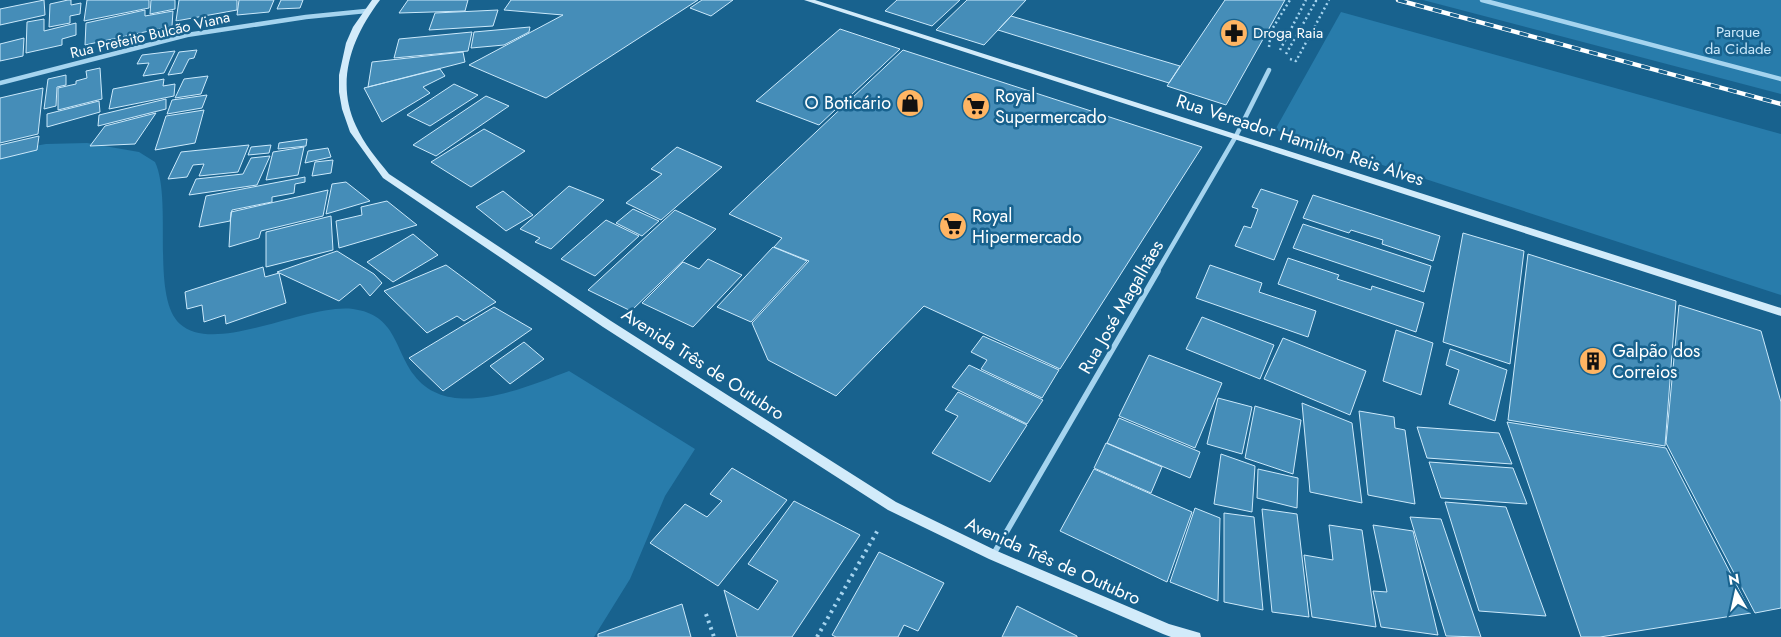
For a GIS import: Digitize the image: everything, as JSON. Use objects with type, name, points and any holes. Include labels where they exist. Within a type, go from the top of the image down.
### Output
[{"type":"main road","name":"Avenida Três de Outubro","points":[[376,0],[366,11],[353,32],[342,85],[350,123],[361,144],[386,176],[607,324],[892,506],[993,555],[1168,630],[1195,637]]},
{"type":"main road","name":"Rua Vereador Hamilton Reis Alves","points":[[808,0],[1781,312]]},
{"type":"street","points":[[1482,0],[1781,79]]},
{"type":"street","name":"Rua Prefeito Bulcão Viana","points":[[0,83],[187,35],[306,17],[366,11]]},
{"type":"street","name":"Rua José Magalhães","points":[[993,555],[1236,136],[1269,70]]},
{"type":"path","points":[[1269,70],[1271,31],[1290,0]]},
{"type":"path","points":[[1269,70],[1306,0]]},
{"type":"path","points":[[1313,0],[1316,1],[1284,58],[1296,61],[1329,0]]},
{"type":"path","points":[[817,637],[892,506]]},
{"type":"path","points":[[706,614],[714,637]]},
{"type":"green space","name":"Parque da Cidade","points":[[1423,0],[1781,0],[1781,94]]},
{"type":"green space","points":[[1341,12],[1781,134],[1781,295],[1275,130]]},
{"type":"green space","points":[[87,143],[139,152],[155,162],[160,179],[162,200],[166,293],[171,311],[180,324],[196,332],[215,334],[238,332],[334,309],[353,309],[367,312],[386,325],[407,365],[414,375],[429,389],[447,396],[467,399],[488,397],[532,385],[569,371],[695,449],[665,496],[630,579],[594,637],[0,637],[0,152],[46,144]]},
{"type":"building","points":[[44,0],[45,15],[0,25],[0,9]]},
{"type":"building","points":[[71,0],[71,5],[81,3],[80,14],[70,16],[70,23],[49,27],[50,4]]},
{"type":"building","points":[[87,0],[149,0],[149,8],[84,21]]},
{"type":"building","points":[[151,0],[175,0],[175,9],[150,14]]},
{"type":"building","points":[[179,0],[237,0],[237,10],[176,21]]},
{"type":"building","points":[[239,0],[274,0],[269,12],[237,15]]},
{"type":"building","points":[[281,0],[303,0],[300,8],[277,9]]},
{"type":"building","points":[[408,0],[468,0],[465,11],[399,13]]},
{"type":"building","points":[[511,0],[698,0],[546,98],[469,65],[563,15],[504,10]]},
{"type":"building","points":[[702,0],[733,0],[711,16],[690,8]]},
{"type":"building","points":[[897,0],[960,0],[932,26],[885,11]]},
{"type":"building","points":[[967,0],[1026,0],[984,45],[936,30]]},
{"type":"building","name":"Droga Raia","points":[[1225,0],[1285,0],[1226,105],[1167,86]]},
{"type":"building","points":[[145,10],[145,16],[173,11],[172,26],[85,45],[86,23]]},
{"type":"building","points":[[498,10],[493,26],[429,30],[435,13]]},
{"type":"building","points":[[1011,16],[1180,66],[1169,83],[998,30]]},
{"type":"building","points":[[44,19],[44,31],[76,23],[76,35],[62,39],[62,45],[26,53],[27,22]]},
{"type":"building","points":[[530,27],[529,32],[504,45],[471,48],[474,32]]},
{"type":"building","points":[[840,29],[900,49],[819,125],[756,101]]},
{"type":"building","points":[[472,32],[468,51],[394,58],[399,39]]},
{"type":"building","points":[[24,38],[23,56],[0,61],[0,44]]},
{"type":"building","points":[[197,50],[194,58],[189,59],[182,73],[168,75],[179,52]]},
{"type":"building","name":"Royal Hipermercado","points":[[903,50],[1202,147],[1060,369],[924,306],[836,396],[768,360],[752,323],[809,261],[774,247],[782,238],[729,214]]},
{"type":"building","points":[[175,51],[164,73],[143,76],[149,63],[137,64],[142,55]]},
{"type":"building","points":[[463,52],[465,62],[368,87],[372,62]]},
{"type":"building","points":[[100,68],[102,99],[58,110],[58,88],[76,84],[76,81],[87,78],[86,71]]},
{"type":"building","points":[[440,69],[445,76],[423,87],[430,93],[382,122],[364,88]]},
{"type":"building","points":[[66,75],[66,85],[57,87],[56,106],[44,109],[48,79]]},
{"type":"building","points":[[208,76],[201,94],[175,98],[184,79]]},
{"type":"building","points":[[164,79],[163,86],[175,84],[174,96],[109,109],[113,89]]},
{"type":"building","points":[[454,84],[478,95],[430,126],[407,115]]},
{"type":"building","points":[[43,88],[38,134],[0,143],[0,98]]},
{"type":"building","points":[[207,95],[202,108],[167,114],[172,100]]},
{"type":"building","points":[[486,96],[509,106],[436,156],[413,145]]},
{"type":"building","points":[[166,99],[166,109],[98,126],[99,115]]},
{"type":"building","points":[[99,101],[100,112],[47,127],[47,114]]},
{"type":"building","points":[[204,110],[195,143],[155,150],[166,116]]},
{"type":"building","points":[[156,113],[135,144],[90,146],[105,126]]},
{"type":"building","points":[[484,129],[525,151],[471,187],[431,162]]},
{"type":"building","points":[[39,136],[37,150],[0,159],[0,145]]},
{"type":"building","points":[[307,139],[306,146],[278,149],[279,143]]},
{"type":"building","points":[[249,145],[238,172],[199,176],[204,164],[193,165],[187,177],[168,179],[181,152]]},
{"type":"building","points":[[271,145],[269,153],[248,155],[251,147]]},
{"type":"building","points":[[304,147],[298,175],[266,180],[273,152]]},
{"type":"building","points":[[677,147],[722,167],[661,220],[626,203],[662,174],[651,169]]},
{"type":"building","points":[[328,148],[331,157],[305,163],[308,151]]},
{"type":"building","points":[[270,156],[257,185],[189,195],[196,179],[243,174],[251,158]]},
{"type":"building","points":[[333,160],[331,173],[312,176],[315,162]]},
{"type":"building","points":[[305,177],[305,182],[295,184],[294,193],[272,197],[272,202],[232,210],[230,221],[199,227],[206,196]]},
{"type":"building","points":[[346,182],[370,201],[326,214],[332,184]]},
{"type":"building","points":[[569,186],[604,200],[551,249],[535,242],[540,238],[520,229]]},
{"type":"building","points":[[1261,189],[1298,201],[1274,260],[1235,246],[1244,226],[1251,228],[1258,209],[1252,207]]},
{"type":"building","points":[[328,190],[323,216],[261,231],[259,238],[229,247],[231,212]]},
{"type":"building","points":[[503,191],[533,215],[506,231],[476,207]]},
{"type":"building","points":[[1313,195],[1440,236],[1433,261],[1382,244],[1383,240],[1351,230],[1349,233],[1303,218]]},
{"type":"building","points":[[387,201],[417,225],[339,248],[336,221],[362,215],[361,207]]},
{"type":"building","points":[[633,209],[659,221],[642,236],[616,223]]},
{"type":"building","points":[[675,210],[716,229],[631,311],[588,290]]},
{"type":"building","points":[[331,216],[333,250],[266,267],[266,232]]},
{"type":"building","points":[[606,220],[639,236],[595,276],[561,259]]},
{"type":"building","points":[[1303,224],[1431,266],[1424,292],[1293,248]]},
{"type":"building","points":[[1463,233],[1524,251],[1510,364],[1443,342]]},
{"type":"building","points":[[413,234],[438,255],[393,282],[367,262]]},
{"type":"building","points":[[773,247],[807,261],[751,322],[717,307]]},
{"type":"building","points":[[337,251],[374,274],[382,283],[370,296],[360,284],[339,301],[277,272]]},
{"type":"building","name":"Galpão dos Correios","points":[[1528,254],[1676,301],[1665,446],[1508,420]]},
{"type":"building","points":[[1288,258],[1339,275],[1337,279],[1371,290],[1372,286],[1424,303],[1416,332],[1278,284]]},
{"type":"building","points":[[708,259],[742,275],[693,327],[642,303],[683,262],[699,269]]},
{"type":"building","points":[[446,265],[496,302],[464,321],[457,316],[427,333],[384,291]]},
{"type":"building","points":[[1210,265],[1262,283],[1259,292],[1316,311],[1308,337],[1196,298]]},
{"type":"building","points":[[263,267],[265,277],[279,273],[286,303],[226,324],[225,315],[204,322],[202,305],[187,309],[185,292]]},
{"type":"building","points":[[1679,305],[1761,331],[1781,402],[1781,608],[1755,613],[1666,443]]},
{"type":"building","points":[[494,307],[532,329],[443,391],[409,358]]},
{"type":"building","points":[[1202,317],[1274,345],[1260,379],[1186,349]]},
{"type":"building","points":[[1396,330],[1433,343],[1421,395],[1383,381]]},
{"type":"building","points":[[983,336],[1059,370],[1042,398],[981,369],[987,360],[971,352]]},
{"type":"building","points":[[1283,338],[1366,371],[1350,415],[1264,379]]},
{"type":"building","points":[[524,342],[544,359],[510,384],[490,366]]},
{"type":"building","points":[[1450,349],[1507,370],[1495,421],[1449,404],[1459,370],[1446,365]]},
{"type":"building","points":[[1149,355],[1222,383],[1195,448],[1119,416]]},
{"type":"building","points":[[969,365],[1043,400],[1027,424],[952,387]]},
{"type":"building","points":[[958,392],[1027,425],[990,482],[932,453],[958,416],[945,410]]},
{"type":"building","points":[[1218,398],[1252,407],[1242,454],[1207,444]]},
{"type":"building","points":[[1302,403],[1352,423],[1362,503],[1310,492]]},
{"type":"building","points":[[1255,406],[1301,420],[1293,474],[1245,458]]},
{"type":"building","points":[[1359,411],[1394,417],[1395,428],[1405,430],[1415,504],[1368,495]]},
{"type":"building","points":[[1119,418],[1200,452],[1190,478],[1107,443]]},
{"type":"building","points":[[1507,422],[1666,448],[1751,613],[1600,637],[1581,637]]},
{"type":"building","points":[[1417,427],[1499,433],[1512,464],[1427,458]]},
{"type":"building","points":[[1106,443],[1162,467],[1151,493],[1094,468]]},
{"type":"building","points":[[1221,454],[1255,466],[1252,512],[1214,504]]},
{"type":"building","points":[[1429,462],[1513,468],[1527,504],[1441,498]]},
{"type":"building","points":[[732,468],[787,500],[718,586],[650,543],[685,504],[707,517],[722,501],[710,494]]},
{"type":"building","points":[[1094,469],[1192,512],[1167,582],[1060,531]]},
{"type":"building","points":[[1258,469],[1298,478],[1297,508],[1257,498]]},
{"type":"building","points":[[794,501],[860,535],[792,637],[737,637],[724,590],[758,610],[778,581],[748,564]]},
{"type":"building","points":[[1445,502],[1506,507],[1546,616],[1479,611]]},
{"type":"building","points":[[1195,508],[1220,518],[1218,601],[1170,582]]},
{"type":"building","points":[[1262,509],[1297,514],[1309,617],[1272,612]]},
{"type":"building","points":[[1224,513],[1254,517],[1263,610],[1224,602]]},
{"type":"building","points":[[1410,517],[1441,519],[1481,637],[1446,636]]},
{"type":"building","points":[[1329,525],[1362,530],[1376,627],[1312,617],[1304,555],[1333,560]]},
{"type":"building","points":[[1373,525],[1413,531],[1438,635],[1381,627],[1373,591],[1387,592]]},
{"type":"building","points":[[879,552],[944,583],[918,631],[904,625],[898,637],[836,637],[832,635]]},
{"type":"building","points":[[682,604],[691,637],[598,637],[598,634]]},
{"type":"building","points":[[1017,606],[1077,636],[1077,637],[1002,637]]},
{"type":"railway","points":[[1398,0],[1781,104]]},
{"type":"place","name":"Droga Raia","points":[[1234,33]]},
{"type":"place","name":"O Boticário","points":[[910,103]]},
{"type":"place","name":"Royal Supermercado","points":[[976,106]]},
{"type":"place","name":"Royal Hipermercado","points":[[953,226]]},
{"type":"place","name":"Galpão dos Correios","points":[[1593,361]]}]
